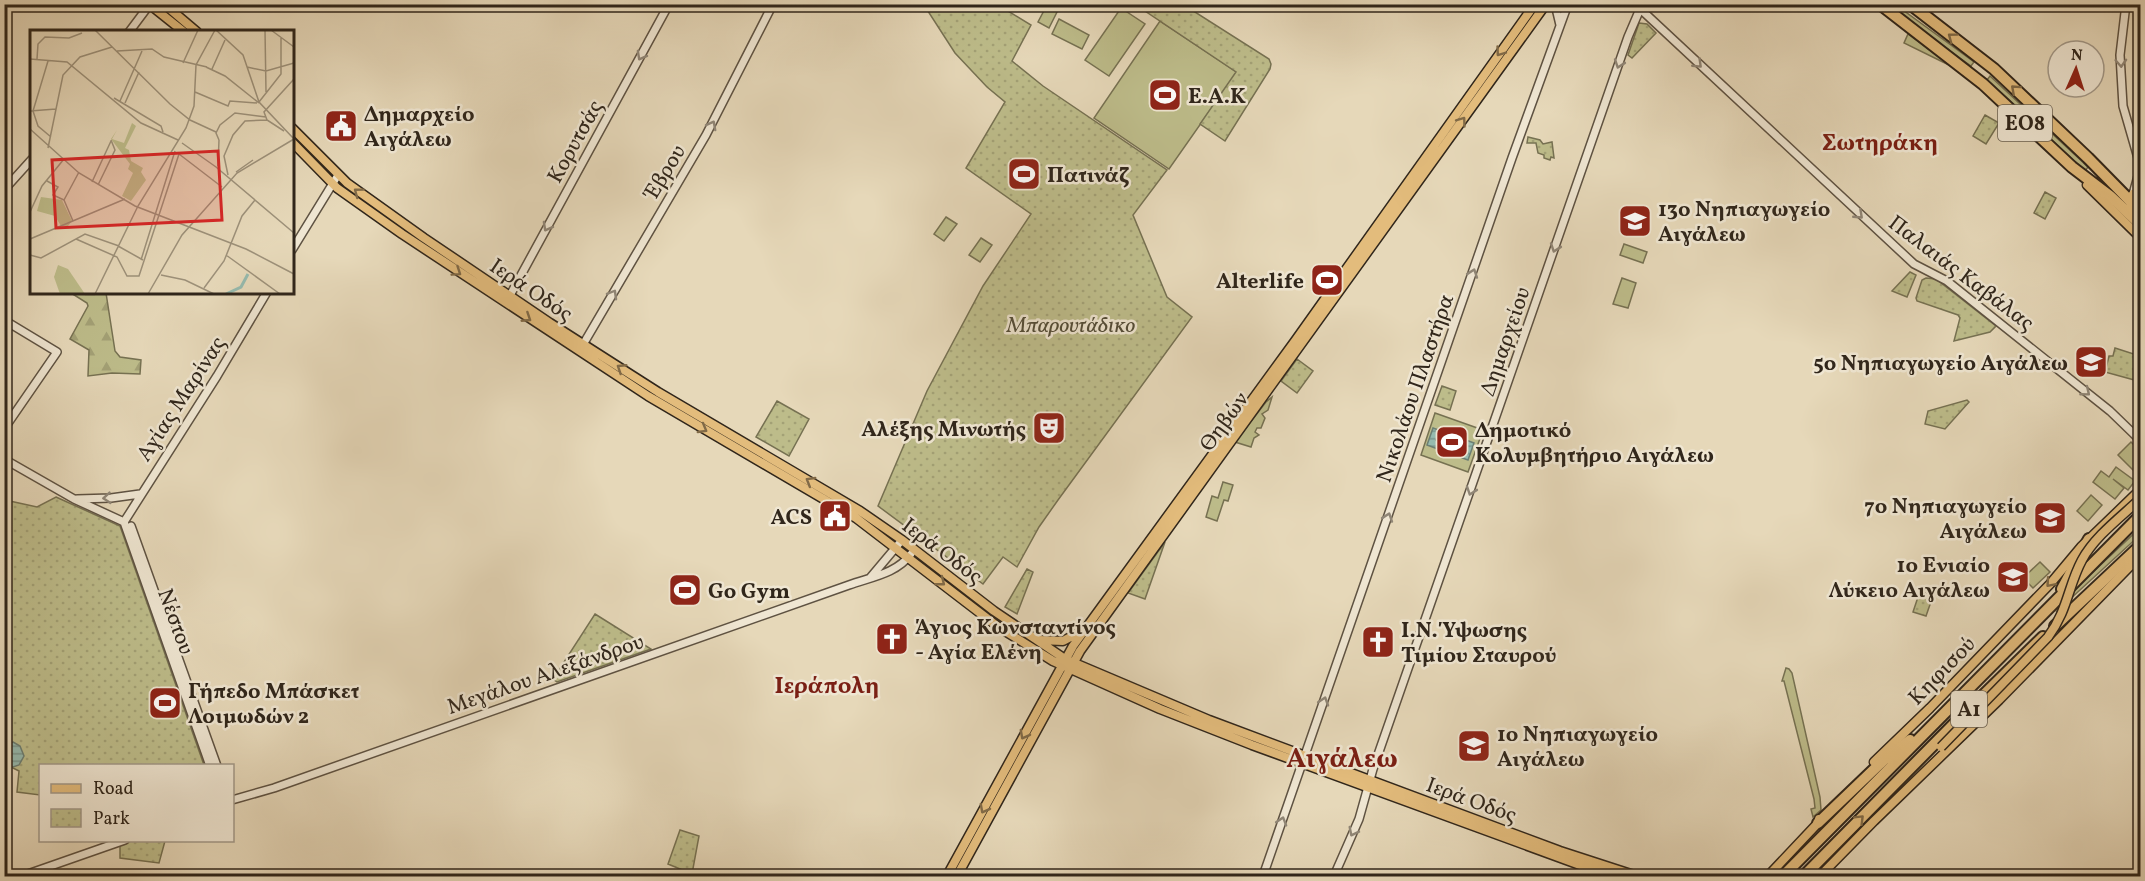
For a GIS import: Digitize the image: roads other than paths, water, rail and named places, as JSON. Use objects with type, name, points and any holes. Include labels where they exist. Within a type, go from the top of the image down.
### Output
[{"type":"highway","points":[[1875,4],[1900,22]]},
{"type":"highway","name":"ΕΟ8","points":[[1880,4],[1900,22],[1983,84],[2072,167],[2110,196],[2140,225]]},
{"type":"highway","name":"ΕΟ8","points":[[1910,4],[1994,69],[2140,211]]},
{"type":"highway","points":[[2088,158],[2137,198]]},
{"type":"highway","points":[[2072,167],[2087,184]]},
{"type":"highway","name":"Α1","points":[[1783,876],[2140,516]]},
{"type":"highway","points":[[2051,607],[2090,539]]},
{"type":"highway","name":"Α1","points":[[1804,876],[1908,771],[2140,546]]},
{"type":"highway","points":[[2075,607],[2138,559]]},
{"type":"highway","points":[[1818,823],[1885,759],[1945,712]]},
{"type":"highway","points":[[1908,771],[1941,747]]},
{"type":"main road","points":[[164,4],[195,30]]},
{"type":"main road","name":"Θηβών","points":[[957,876],[1089,622],[1290,348],[1535,4]]},
{"type":"main road","name":"Θηβών","points":[[947,876],[1067,664],[1546,4]]},
{"type":"main road","points":[[150,5],[181,30]]},
{"type":"main road","name":"Ιερά Οδός","points":[[294,130],[338,175],[507,300]]},
{"type":"main road","name":"Ιερά Οδός","points":[[294,144],[332,184],[353,201],[581,348],[648,396],[899,544],[1067,664]]},
{"type":"main road","points":[[2087,184],[2140,237]]},
{"type":"main road","name":"Κηφισού","points":[[1768,876],[1818,823],[1826,810],[1930,708],[2050,584],[2070,558],[2140,490]]},
{"type":"main road","points":[[1874,821],[1941,747],[2048,637],[2062,615],[2084,557],[2140,499]]},
{"type":"main road","name":"Ιερά Οδός","points":[[912,553],[997,626],[1067,664],[1160,709],[1304,759],[1610,876]]},
{"type":"main road","points":[[1820,876],[2138,559]]},
{"type":"main road","points":[[1035,639],[1049,642],[1063,641],[1076,635],[1089,622]]},
{"type":"main road","name":"Ιερά Οδός","points":[[1368,784],[1637,876]]},
{"type":"street","name":"Κορυτσάς","points":[[507,300],[669,4]]},
{"type":"street","name":"Έβρου","points":[[581,348],[706,135],[773,4]]},
{"type":"street","points":[[1555,4],[1560,27]]},
{"type":"street","name":"Νικολάου Πλαστήρα","points":[[1263,876],[1512,158],[1568,4]]},
{"type":"street","points":[[2126,4],[2120,55],[2123,106],[2138,158],[2137,198]]},
{"type":"street","points":[[131,30],[150,5]]},
{"type":"street","name":"Παλαιάς Καβάλας","points":[[1638,7],[1914,264],[1947,281],[2104,406],[2140,440]]},
{"type":"street","name":"Δημαρχείου","points":[[1334,876],[1356,826],[1368,784],[1638,7]]},
{"type":"street","points":[[4,190],[30,161]]},
{"type":"street","points":[[294,247],[338,175]]},
{"type":"street","name":"Αγίας Μαρίνας","points":[[127,524],[140,494],[217,376],[266,294]]},
{"type":"street","points":[[4,320],[57,352],[4,429]]},
{"type":"street","points":[[4,459],[74,499],[127,524]]},
{"type":"street","points":[[74,499],[140,494]]},
{"type":"street","name":"Νέστου","points":[[127,524],[210,764]]},
{"type":"street","name":"Νέστου","points":[[127,524],[217,764]]},
{"type":"street","points":[[870,578],[899,544]]},
{"type":"street","name":"Μεγάλου Αλεξάνδρου","points":[[234,799],[274,788],[880,576],[904,563],[912,553]]},
{"type":"street","points":[[22,876],[118,842]]},
{"type":"water","points":[[1433,428],[1474,443],[1468,460],[1427,445]]},
{"type":"water","points":[[13,742],[20,746],[24,756],[19,765],[13,767],[5,764],[5,745]]},
{"type":"place","name":"E.A.K","points":[[1165,95]]},
{"type":"place","name":"Δημαρχείο Αιγάλεω","points":[[341,126]]},
{"type":"place","name":"Πατινάζ","points":[[1024,174]]},
{"type":"place","name":"13ο Νηπιαγωγείο Αιγάλεω","points":[[1635,221]]},
{"type":"place","name":"Alterlife","points":[[1327,280]]},
{"type":"place","name":"5ο Νηπιαγωγείο Αιγάλεω","points":[[2091,362]]},
{"type":"place","name":"Αλέξης Μινωτής","points":[[1049,428]]},
{"type":"place","name":"Δημοτικό Κολυμβητήριο Αιγάλεω","points":[[1452,442]]},
{"type":"place","name":"ACS","points":[[835,516]]},
{"type":"place","name":"7ο Νηπιαγωγείο Αιγάλεω","points":[[2050,518]]},
{"type":"place","name":"1ο Ενιαίο Λύκειο Αιγάλεω","points":[[2013,577]]},
{"type":"place","name":"Go Gym","points":[[685,590]]},
{"type":"place","name":"Άγιος Κωνσταντίνος - Αγία Ελένη","points":[[892,639]]},
{"type":"place","name":"Ι.Ν. Ύψωσης Τιμίου Σταυρού","points":[[1378,642]]},
{"type":"place","name":"Γήπεδο Μπάσκετ Λοιμωδών 2","points":[[165,703]]},
{"type":"place","name":"1ο Νηπιαγωγείο Αιγάλεω","points":[[1474,746]]},
{"type":"district","name":"Σωτηράκη","points":[[1880,142]]},
{"type":"district","name":"Ιεράπολη","points":[[827,685]]},
{"type":"district","name":"Αιγάλεω","points":[[1342,757]]},
{"type":"park label","name":"Μπαρουτάδικο","points":[[1071,324]]}]
